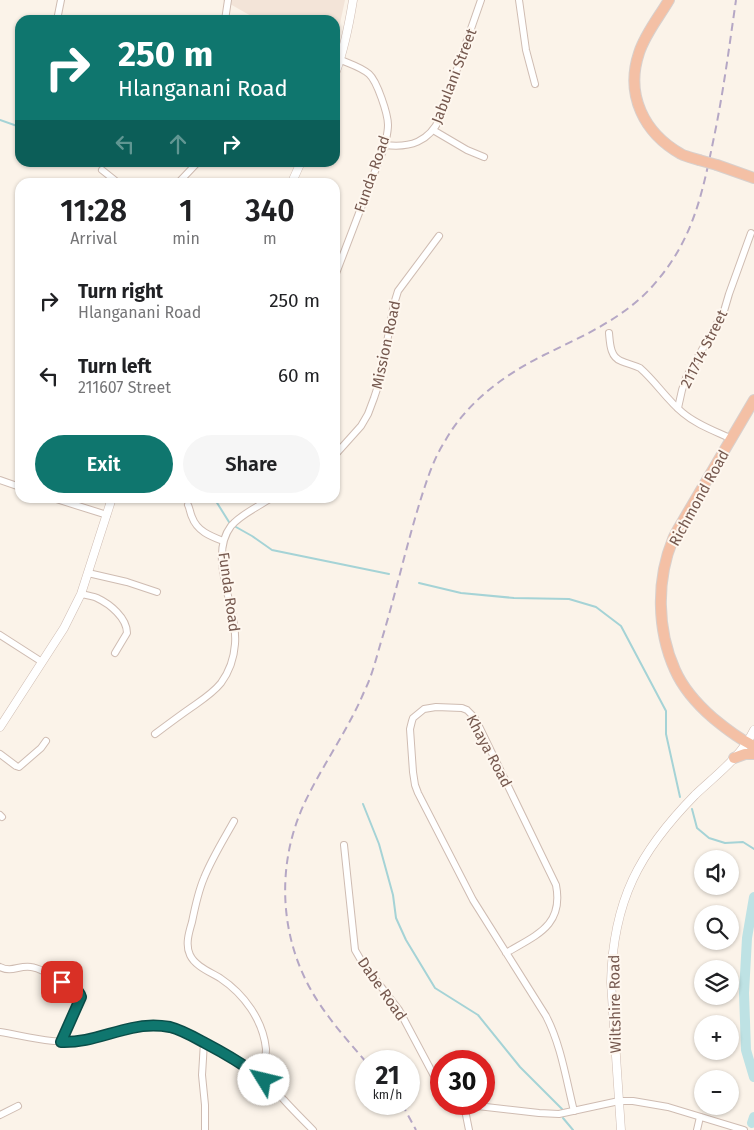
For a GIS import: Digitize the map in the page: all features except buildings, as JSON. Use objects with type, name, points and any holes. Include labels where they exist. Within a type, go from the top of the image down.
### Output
[{"type":"highway","points":[[669,0],[646,38],[635,66],[634,81],[641,114],[651,130],[666,144],[683,155],[754,178]]},
{"type":"highway","name":"Richmond Road","points":[[751,744],[722,726],[705,710],[683,684],[668,652],[662,626],[661,606],[666,560],[673,539],[754,400]]},
{"type":"highway","points":[[734,758],[745,754],[754,754]]},
{"type":"street","points":[[59,15],[62,0]]},
{"type":"street","points":[[226,15],[228,0]]},
{"type":"street","points":[[340,60],[353,0]]},
{"type":"street","name":"Jabulani Street","points":[[384,145],[397,146],[415,143],[428,136],[433,130],[440,118],[481,0]]},
{"type":"street","points":[[518,0],[526,50],[535,84]]},
{"type":"street","name":"Funda Road","points":[[340,60],[362,69],[376,83],[388,126],[384,145],[340,263]]},
{"type":"street","points":[[433,130],[467,150],[484,157]]},
{"type":"street","points":[[183,178],[193,167]]},
{"type":"street","points":[[102,170],[112,178]]},
{"type":"street","name":"211714 Street","points":[[678,408],[686,378],[724,311],[751,233]]},
{"type":"street","name":"Mission Road","points":[[340,449],[361,426],[374,398],[380,380],[398,290],[439,236]]},
{"type":"street","points":[[609,333],[611,349],[616,358],[640,368],[678,408],[696,422],[732,439]]},
{"type":"street","points":[[0,480],[15,485]]},
{"type":"street","points":[[69,503],[107,515]]},
{"type":"street","points":[[0,727],[64,628],[81,594],[111,503]]},
{"type":"street","name":"Funda Road","points":[[155,734],[215,690],[227,673],[235,649],[235,633],[222,562],[223,541],[237,520],[263,503]]},
{"type":"street","points":[[188,505],[196,525],[207,535],[223,541]]},
{"type":"street","points":[[88,573],[127,582],[157,592]]},
{"type":"street","points":[[81,594],[93,596],[102,601],[119,615],[125,623],[126,636],[115,653]]},
{"type":"street","points":[[0,635],[42,662]]},
{"type":"street","name":"Khaya Road","points":[[506,953],[534,936],[551,922],[558,906],[556,885],[475,718],[462,708],[436,707],[424,709],[413,718],[410,729],[413,772],[418,793],[473,900],[551,1026],[558,1045],[574,1111]]},
{"type":"street","name":"Wiltshire Road","points":[[621,1130],[611,972],[617,926],[622,906],[636,870],[653,843],[684,808],[734,758],[751,744],[754,730]]},
{"type":"street","points":[[0,754],[19,767],[43,746],[46,741]]},
{"type":"street","points":[[234,821],[204,877],[189,932],[188,948],[190,956],[195,962],[239,993],[256,1016],[262,1030],[265,1047],[264,1080]]},
{"type":"street","name":"Dabe Road","points":[[344,849],[355,950],[399,1010],[430,1068]]},
{"type":"street","points":[[0,967],[11,970],[28,967],[35,968],[80,993],[81,997],[61,1042]]},
{"type":"street","points":[[0,1032],[61,1042],[83,1041],[132,1028],[153,1026],[172,1028],[191,1035],[250,1068],[313,1130]]},
{"type":"street","points":[[204,1042],[202,1075],[205,1100],[205,1130]]},
{"type":"street","points":[[495,1108],[559,1114],[619,1101],[633,1101],[668,1107],[744,1130]]},
{"type":"street","points":[[0,1115],[18,1106]]},
{"type":"street","points":[[465,1115],[469,1130]]},
{"type":"street","points":[[697,1130],[700,1117]]},
{"type":"shaded area","points":[[223,0],[345,0],[340,24],[340,15],[249,15]]},
{"type":"waterway","points":[[0,120],[15,125]]},
{"type":"waterway","points":[[217,503],[229,522]]},
{"type":"waterway","points":[[236,527],[272,550],[389,574]]},
{"type":"waterway","points":[[419,583],[461,593],[514,598],[569,599],[596,607],[621,626],[666,711],[666,734],[680,797]]},
{"type":"waterway","points":[[363,804],[379,844],[393,895],[396,918],[406,940],[435,988],[478,1015],[520,1067],[562,1109]]},
{"type":"waterway","points":[[692,809],[697,828],[709,838],[725,843],[743,842],[754,849]]},
{"type":"waterway","points":[[754,897],[747,938],[744,993],[746,1050],[754,1077]]},
{"type":"waterway","points":[[752,1123],[754,1117]]},
{"type":"waterway","points":[[563,1118],[573,1130]]},
{"type":"railway","points":[[356,1050],[317,1000],[304,977],[295,953],[289,928],[286,902],[289,851],[295,826],[312,788],[351,720],[369,680],[425,486],[439,452],[454,427],[475,402],[515,371],[605,324],[632,305],[657,281],[679,249],[688,232],[700,198],[709,161],[723,89],[736,0]]},
{"type":"railway","points":[[408,1115],[416,1130]]},
{"type":"route","points":[[62,982],[77,990],[80,993],[81,1000],[61,1042],[83,1041],[142,1026],[172,1028],[191,1035],[226,1054],[250,1068],[264,1080]]}]
